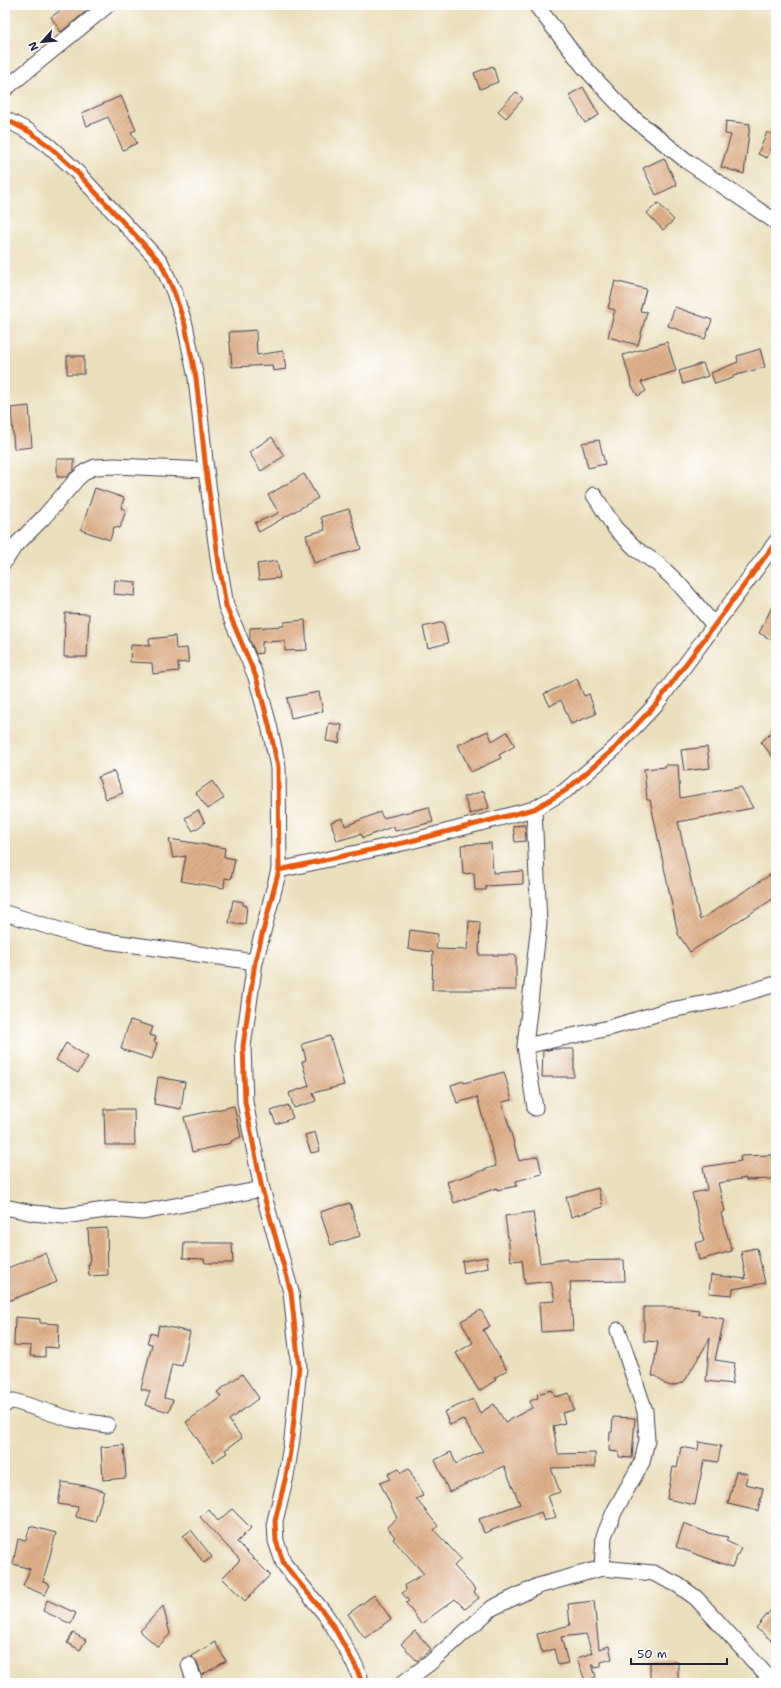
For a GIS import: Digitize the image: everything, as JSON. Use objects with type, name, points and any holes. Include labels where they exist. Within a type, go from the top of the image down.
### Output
[{"type":"street","points":[[5,89],[108,5]]},
{"type":"street","points":[[536,5],[584,67],[627,113],[688,162],[776,222]]},
{"type":"street","points":[[5,119],[30,132],[49,146],[73,168],[161,263],[174,292],[185,325],[196,378],[206,470],[226,606],[256,678],[269,725],[278,767],[279,870],[255,962],[243,1046],[245,1102],[262,1189],[291,1292],[299,1367],[287,1469],[275,1521],[276,1541],[284,1564],[325,1614],[335,1629],[356,1668],[362,1683]]},
{"type":"street","points":[[5,561],[14,547],[86,471],[95,467],[115,466],[206,470]]},
{"type":"street","points":[[594,495],[615,528],[636,549],[660,565],[679,584],[714,625]]},
{"type":"street","points":[[279,870],[407,842],[534,809],[565,791],[614,749],[657,703],[776,542]]},
{"type":"street","points":[[534,809],[539,924],[525,1046],[535,1108]]},
{"type":"street","points":[[5,913],[86,938],[255,962]]},
{"type":"street","points":[[525,1046],[609,1028],[666,1011],[722,1000],[776,984]]},
{"type":"street","points":[[5,1207],[33,1213],[64,1216],[112,1209],[143,1212],[262,1189]]},
{"type":"street","points":[[602,1568],[604,1536],[614,1512],[642,1462],[647,1440],[645,1411],[618,1330]]},
{"type":"street","points":[[5,1405],[7,1402],[14,1401],[70,1419],[106,1425]]},
{"type":"street","points":[[403,1683],[430,1663],[492,1608],[538,1586],[602,1568],[653,1573],[678,1585],[696,1598],[774,1683]]},
{"type":"street","points":[[189,1665],[195,1683]]},
{"type":"building","points":[[68,5],[88,5],[90,8],[61,32],[51,17]]},
{"type":"building","points":[[493,66],[498,82],[480,89],[474,73]]},
{"type":"building","points":[[583,87],[599,115],[585,123],[569,95]]},
{"type":"building","points":[[516,92],[523,99],[506,118],[498,111]]},
{"type":"building","points":[[121,96],[136,130],[131,132],[137,143],[123,150],[108,117],[87,126],[82,113]]},
{"type":"building","points":[[726,121],[750,124],[744,174],[721,167],[731,135],[725,134]]},
{"type":"building","points":[[767,132],[776,136],[767,158],[758,154]]},
{"type":"building","points":[[664,158],[677,185],[656,195],[643,168]]},
{"type":"building","points":[[658,203],[674,220],[663,230],[647,213]]},
{"type":"building","points":[[615,281],[646,289],[640,311],[647,312],[638,345],[608,337],[615,310],[608,308]]},
{"type":"building","points":[[675,307],[712,320],[705,339],[668,326]]},
{"type":"building","points":[[256,330],[257,355],[283,351],[286,369],[273,371],[272,365],[232,367],[229,332]]},
{"type":"building","points":[[667,342],[676,371],[641,382],[646,391],[638,396],[632,386],[623,355]]},
{"type":"building","points":[[760,349],[765,367],[733,376],[733,378],[715,384],[711,373],[738,362],[737,356]]},
{"type":"building","points":[[67,356],[84,356],[84,374],[67,374]]},
{"type":"building","points":[[703,363],[708,376],[683,384],[679,371]]},
{"type":"building","points":[[29,406],[32,447],[14,449],[11,408]]},
{"type":"building","points":[[272,437],[284,456],[261,471],[249,452]]},
{"type":"building","points":[[599,440],[605,464],[588,468],[582,443]]},
{"type":"building","points":[[57,459],[74,459],[74,469],[67,477],[57,477]]},
{"type":"building","points":[[304,474],[318,498],[259,532],[255,523],[279,513],[268,495]]},
{"type":"building","points":[[95,488],[124,498],[121,508],[126,510],[120,528],[114,527],[110,540],[81,530]]},
{"type":"building","points":[[349,509],[361,549],[314,563],[306,535],[325,530],[321,517]]},
{"type":"building","points":[[277,561],[280,578],[259,580],[257,564]]},
{"type":"building","points":[[115,580],[136,582],[135,596],[114,594]]},
{"type":"building","points":[[776,599],[776,642],[759,633]]},
{"type":"building","points":[[65,613],[89,614],[87,657],[64,657]]},
{"type":"building","points":[[305,620],[307,650],[285,651],[285,641],[262,642],[262,653],[256,654],[250,641],[250,628],[284,626],[284,622]]},
{"type":"building","points":[[443,622],[448,643],[428,648],[423,627]]},
{"type":"building","points":[[175,636],[176,649],[187,648],[189,662],[178,663],[179,671],[153,674],[152,663],[130,662],[131,645],[150,646],[149,639]]},
{"type":"building","points":[[577,679],[584,696],[589,694],[596,714],[571,724],[561,700],[550,706],[544,694]]},
{"type":"building","points":[[319,692],[323,711],[291,718],[287,698]]},
{"type":"building","points":[[329,723],[342,725],[339,743],[326,741]]},
{"type":"building","points":[[776,729],[776,761],[761,742]]},
{"type":"building","points":[[488,731],[492,741],[507,732],[515,746],[499,755],[501,758],[471,772],[458,745]]},
{"type":"building","points":[[707,747],[710,768],[684,771],[681,750]]},
{"type":"building","points":[[665,765],[678,765],[680,798],[741,787],[753,808],[678,822],[700,920],[776,871],[776,897],[690,952],[678,934],[650,800],[647,800],[644,769],[666,767]]},
{"type":"building","points":[[114,771],[123,793],[106,799],[98,777]]},
{"type":"building","points":[[212,781],[224,798],[208,809],[196,793]]},
{"type":"building","points":[[484,791],[489,808],[470,814],[464,797]]},
{"type":"building","points":[[429,807],[433,822],[395,831],[394,826],[363,838],[361,834],[337,841],[331,822],[343,818],[345,826],[380,812],[383,818]]},
{"type":"building","points":[[198,810],[205,823],[193,831],[185,818]]},
{"type":"building","points":[[525,825],[526,841],[515,842],[513,826]]},
{"type":"building","points":[[169,839],[225,848],[224,857],[235,859],[231,879],[225,878],[224,888],[181,881],[186,856],[173,858]]},
{"type":"building","points":[[491,843],[493,873],[523,871],[523,884],[486,886],[486,890],[475,890],[474,873],[463,874],[461,845]]},
{"type":"building","points":[[233,900],[243,902],[243,905],[247,906],[245,925],[229,923]]},
{"type":"building","points":[[469,921],[480,922],[479,955],[516,955],[516,990],[432,990],[433,952],[408,949],[410,930],[438,934],[436,949],[467,950]]},
{"type":"building","points":[[130,1020],[153,1027],[150,1035],[156,1037],[154,1042],[157,1043],[152,1059],[121,1049]]},
{"type":"building","points":[[330,1036],[344,1085],[313,1093],[316,1101],[294,1108],[289,1093],[309,1086],[302,1062],[306,1060],[302,1044]]},
{"type":"building","points":[[66,1043],[88,1057],[78,1073],[56,1060]]},
{"type":"building","points":[[553,1049],[574,1049],[574,1077],[542,1077],[543,1051]]},
{"type":"building","points":[[504,1072],[512,1100],[502,1102],[519,1161],[538,1156],[542,1174],[516,1181],[517,1186],[497,1190],[497,1188],[454,1203],[447,1182],[496,1166],[477,1097],[457,1103],[451,1085]]},
{"type":"building","points":[[158,1077],[185,1082],[181,1109],[154,1104]]},
{"type":"building","points":[[288,1105],[293,1118],[276,1124],[271,1111]]},
{"type":"building","points":[[234,1106],[241,1137],[231,1141],[231,1143],[192,1152],[184,1117]]},
{"type":"building","points":[[104,1109],[134,1109],[135,1145],[105,1145]]},
{"type":"building","points":[[315,1132],[320,1151],[311,1153],[305,1135]]},
{"type":"building","points":[[772,1155],[773,1179],[746,1180],[746,1178],[718,1183],[725,1211],[721,1213],[732,1251],[699,1260],[695,1243],[704,1241],[692,1193],[707,1190],[703,1167],[741,1161],[740,1156]]},
{"type":"building","points":[[598,1188],[603,1207],[571,1217],[566,1197]]},
{"type":"building","points":[[350,1203],[360,1236],[331,1245],[320,1212]]},
{"type":"building","points":[[533,1212],[540,1263],[567,1259],[567,1261],[624,1260],[625,1281],[570,1282],[573,1330],[541,1332],[539,1302],[555,1301],[551,1281],[525,1284],[522,1260],[511,1261],[505,1216]]},
{"type":"building","points":[[107,1228],[108,1275],[89,1276],[88,1264],[90,1264],[88,1229]]},
{"type":"building","points":[[184,1243],[232,1243],[233,1263],[205,1263],[204,1259],[183,1258]]},
{"type":"building","points":[[757,1248],[765,1283],[733,1289],[732,1295],[709,1293],[711,1275],[746,1279],[741,1251]]},
{"type":"building","points":[[45,1253],[57,1282],[8,1301],[5,1293],[5,1269]]},
{"type":"building","points":[[487,1257],[488,1268],[464,1273],[462,1261]]},
{"type":"building","points":[[644,1307],[672,1307],[699,1310],[698,1314],[724,1319],[715,1360],[735,1363],[732,1384],[706,1381],[710,1338],[686,1379],[682,1383],[671,1386],[665,1384],[656,1376],[652,1376],[658,1342],[644,1341]]},
{"type":"building","points":[[481,1310],[490,1326],[483,1330],[507,1370],[494,1378],[496,1380],[479,1391],[456,1353],[473,1343],[461,1321]]},
{"type":"building","points":[[15,1317],[40,1319],[40,1323],[59,1324],[58,1348],[45,1347],[45,1357],[30,1356],[31,1346],[14,1345]]},
{"type":"building","points":[[159,1325],[190,1332],[182,1366],[172,1364],[164,1398],[173,1400],[169,1412],[145,1405],[150,1391],[141,1389],[152,1344],[147,1343],[150,1333],[157,1335]]},
{"type":"building","points":[[242,1374],[259,1398],[229,1420],[242,1438],[225,1450],[227,1453],[213,1462],[186,1422],[221,1397],[217,1392]]},
{"type":"building","points":[[552,1390],[555,1397],[569,1393],[574,1410],[562,1413],[565,1423],[553,1426],[558,1454],[595,1453],[595,1467],[551,1468],[560,1492],[548,1496],[556,1517],[544,1521],[541,1512],[484,1533],[479,1519],[520,1504],[504,1466],[449,1492],[435,1460],[451,1452],[456,1464],[483,1451],[463,1419],[450,1425],[444,1412],[473,1399],[480,1413],[494,1404],[505,1422],[532,1408],[530,1401],[538,1398],[537,1394]]},
{"type":"building","points":[[613,1417],[635,1418],[632,1458],[619,1457],[619,1452],[609,1451],[610,1432],[612,1432]]},
{"type":"building","points":[[699,1442],[721,1446],[718,1462],[704,1460],[695,1505],[667,1499],[673,1467],[677,1468],[681,1447],[698,1450]]},
{"type":"building","points":[[124,1445],[126,1478],[103,1480],[101,1447]]},
{"type":"building","points":[[399,1469],[401,1473],[409,1469],[423,1496],[416,1499],[438,1526],[434,1530],[461,1559],[454,1566],[476,1590],[474,1592],[479,1598],[465,1609],[455,1599],[421,1624],[406,1603],[409,1601],[402,1593],[406,1590],[405,1585],[424,1574],[393,1539],[395,1537],[387,1527],[397,1518],[380,1483],[390,1479],[388,1474]]},
{"type":"building","points":[[736,1471],[748,1474],[745,1484],[763,1488],[758,1511],[728,1504]]},
{"type":"building","points":[[62,1482],[104,1491],[95,1522],[76,1517],[78,1507],[58,1504]]},
{"type":"building","points":[[232,1509],[251,1528],[237,1542],[270,1575],[245,1601],[222,1578],[240,1560],[200,1517],[209,1510],[218,1521]]},
{"type":"building","points":[[684,1523],[708,1533],[728,1537],[726,1541],[741,1548],[732,1567],[676,1547]]},
{"type":"building","points":[[30,1526],[56,1533],[43,1582],[50,1585],[45,1595],[23,1586],[30,1569],[13,1564],[18,1539],[26,1541]]},
{"type":"building","points":[[191,1530],[212,1557],[204,1563],[183,1536]]},
{"type":"building","points":[[374,1595],[391,1619],[365,1638],[348,1614]]},
{"type":"building","points":[[47,1600],[76,1613],[71,1624],[43,1611]]},
{"type":"building","points":[[594,1601],[599,1649],[609,1646],[612,1659],[601,1662],[601,1667],[595,1668],[594,1664],[592,1664],[596,1677],[585,1681],[577,1658],[592,1653],[586,1634],[561,1637],[568,1663],[558,1665],[554,1649],[542,1653],[537,1634],[570,1625],[568,1604]]},
{"type":"building","points":[[776,1604],[776,1633],[771,1640],[756,1628]]},
{"type":"building","points":[[163,1606],[170,1634],[158,1647],[140,1631]]},
{"type":"building","points":[[415,1631],[431,1649],[417,1661],[401,1644]]},
{"type":"building","points":[[73,1633],[86,1640],[80,1650],[67,1643]]},
{"type":"building","points":[[215,1642],[226,1661],[202,1675],[197,1662],[191,1656]]},
{"type":"building","points":[[650,1662],[678,1662],[678,1683],[650,1682]]},
{"type":"cycle path","points":[[5,119],[30,132],[49,146],[73,168],[161,263],[174,292],[185,325],[196,378],[206,470],[226,606],[256,677],[269,725],[278,767],[279,870],[255,962],[243,1046],[245,1102],[262,1189],[291,1292],[299,1367],[292,1439],[286,1476],[275,1521],[276,1541],[284,1564],[325,1614],[335,1629],[356,1667],[362,1683]]},
{"type":"cycle path","points":[[279,870],[407,842],[534,809],[565,791],[614,749],[657,703],[776,542]]}]
